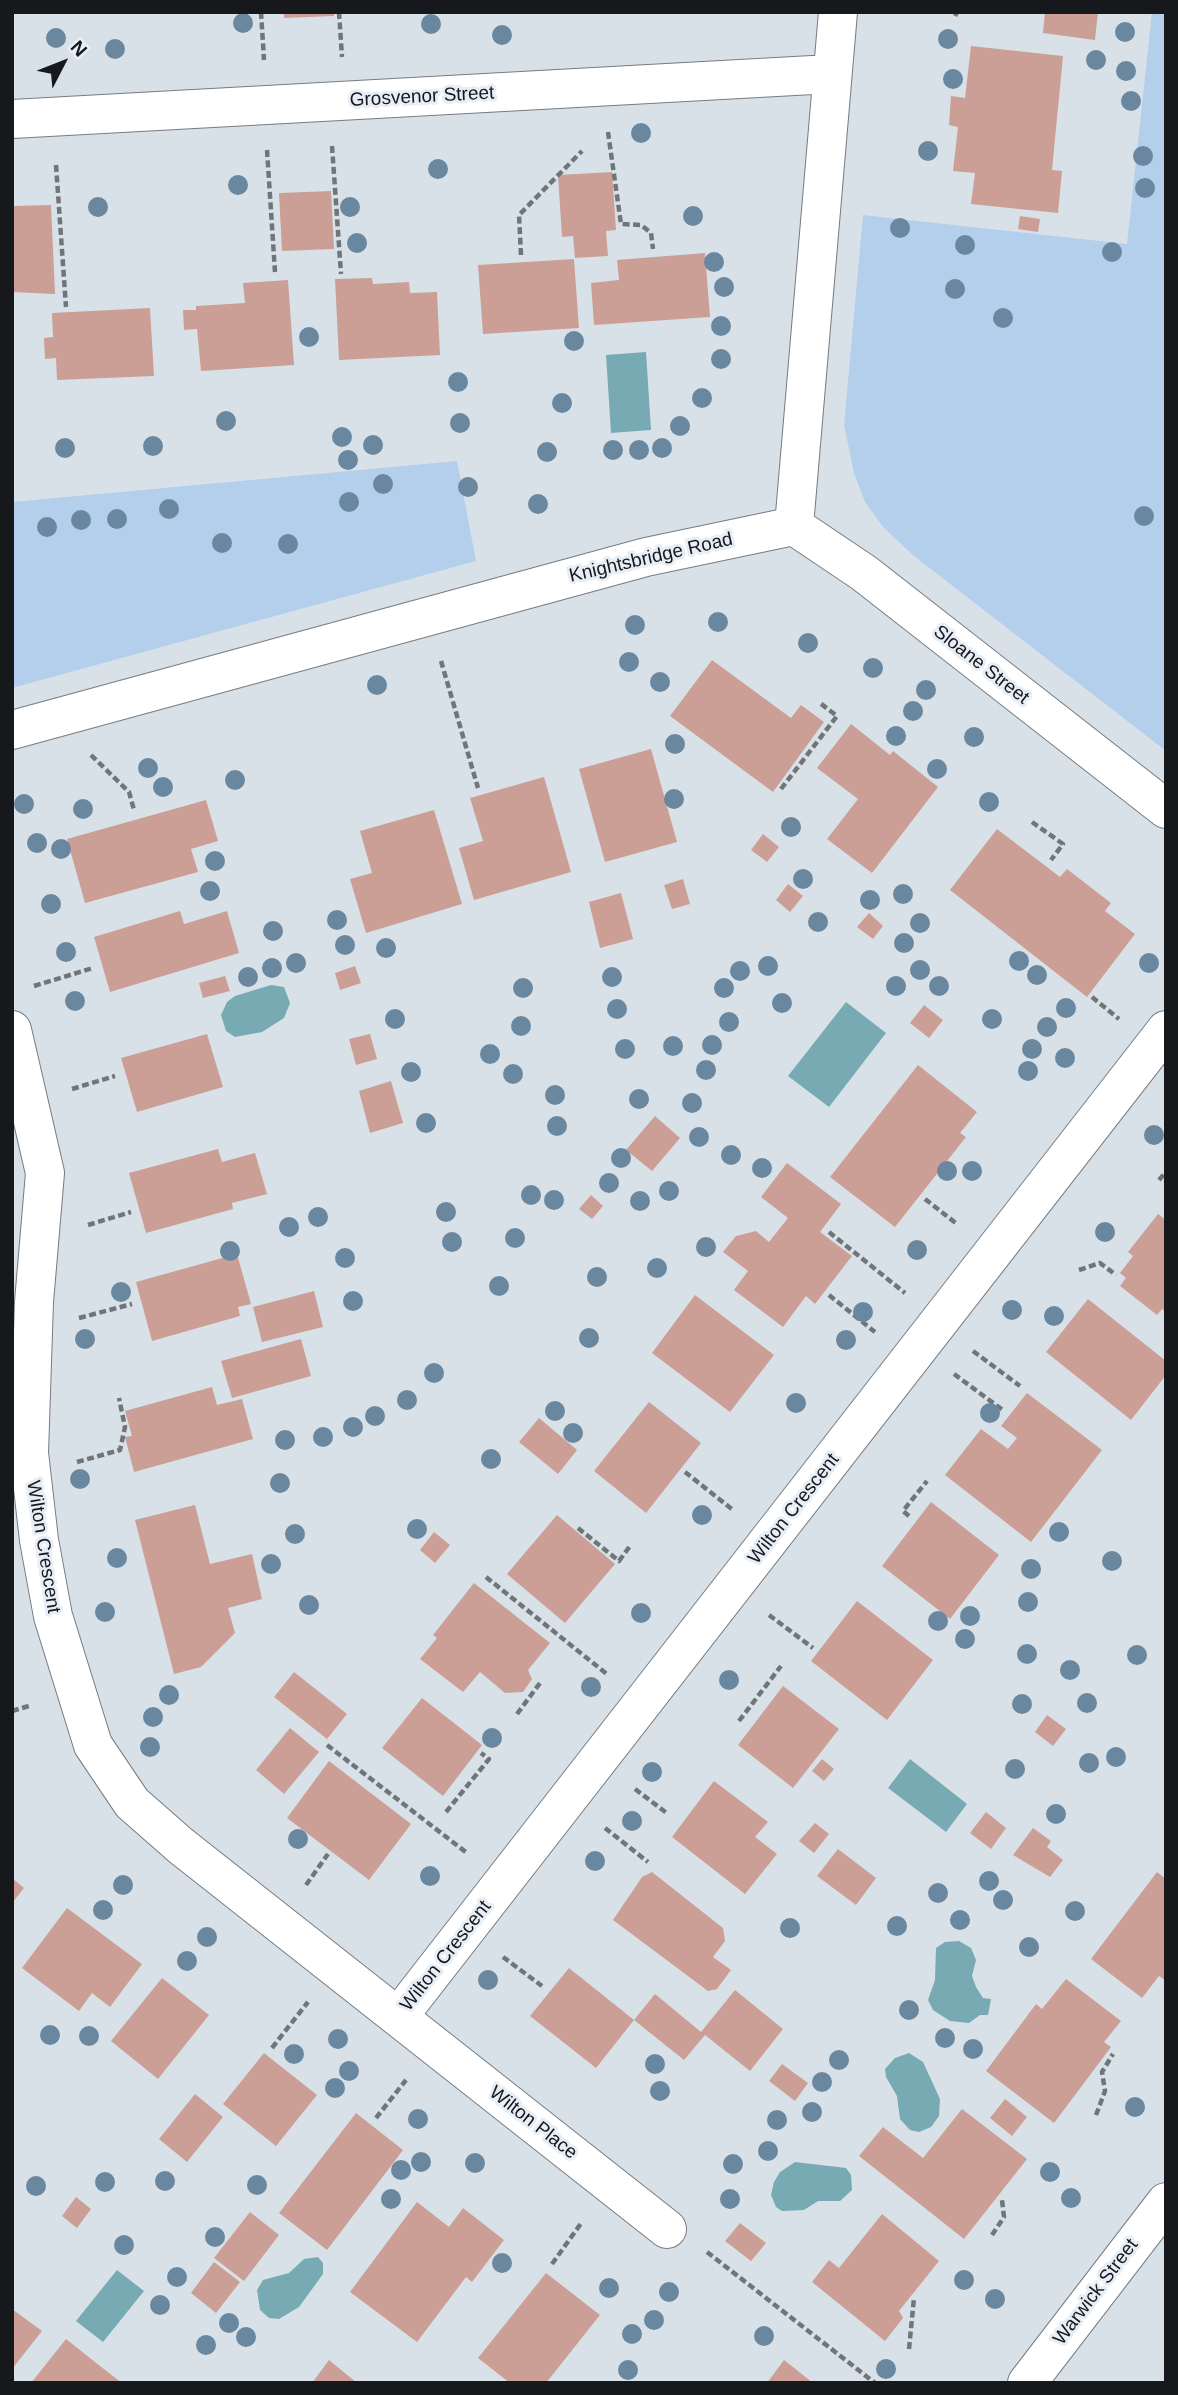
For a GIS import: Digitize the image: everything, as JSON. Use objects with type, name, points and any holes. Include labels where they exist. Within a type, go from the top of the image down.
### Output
[{"type":"street","points":[[794,526],[838,12]]},
{"type":"street","name":"Grosvenor Street","points":[[12,120],[831,74]]},
{"type":"street","name":"Knightsbridge Road","points":[[12,730],[646,557],[794,526]]},
{"type":"street","name":"Sloane Street","points":[[794,526],[864,573],[1166,809]]},
{"type":"street","name":"Wilton Crescent","points":[[12,1030],[44,1173],[33,1302],[29,1453],[39,1540],[53,1616],[90,1738],[132,1803],[398,2017],[1166,1030]]},
{"type":"street","name":"Wilton Place","points":[[398,2017],[667,2229]]},
{"type":"street","name":"Warwick Street","points":[[1027,2383],[1166,2202]]},
{"type":"path","points":[[261,12],[264,71]]},
{"type":"path","points":[[339,12],[343,65]]},
{"type":"path","points":[[607,130],[621,223],[641,225],[651,233],[653,249]]},
{"type":"path","points":[[332,145],[341,274]]},
{"type":"path","points":[[267,149],[275,272]]},
{"type":"path","points":[[521,256],[519,215],[582,152]]},
{"type":"path","points":[[56,165],[66,307]]},
{"type":"path","points":[[439,654],[478,788]]},
{"type":"path","points":[[781,789],[837,716],[820,703]]},
{"type":"path","points":[[85,750],[129,792],[134,810]]},
{"type":"path","points":[[1031,822],[1062,844],[1052,860]]},
{"type":"path","points":[[34,986],[93,968]]},
{"type":"path","points":[[1092,997],[1126,1024]]},
{"type":"path","points":[[62,1092],[115,1076]]},
{"type":"path","points":[[1159,1180],[1166,1172]]},
{"type":"path","points":[[925,1199],[966,1231]]},
{"type":"path","points":[[85,1226],[131,1212]]},
{"type":"path","points":[[829,1232],[913,1300]]},
{"type":"path","points":[[1079,1270],[1100,1263],[1116,1275]]},
{"type":"path","points":[[830,1295],[883,1338]]},
{"type":"path","points":[[71,1320],[132,1304]]},
{"type":"path","points":[[967,1346],[1020,1386]]},
{"type":"path","points":[[948,1370],[1004,1411]]},
{"type":"path","points":[[65,1466],[120,1450],[125,1427],[119,1398]]},
{"type":"path","points":[[685,1472],[743,1518]]},
{"type":"path","points":[[909,1516],[903,1511],[927,1481]]},
{"type":"path","points":[[578,1528],[619,1560],[630,1546]]},
{"type":"path","points":[[486,1577],[616,1681]]},
{"type":"path","points":[[762,1610],[813,1648]]},
{"type":"path","points":[[740,1721],[781,1666]]},
{"type":"path","points":[[517,1714],[540,1683]]},
{"type":"path","points":[[12,1711],[39,1703]]},
{"type":"path","points":[[327,1745],[478,1861]]},
{"type":"path","points":[[446,1812],[489,1759],[481,1753]]},
{"type":"path","points":[[627,1783],[668,1814]]},
{"type":"path","points":[[597,1822],[648,1862]]},
{"type":"path","points":[[299,1894],[328,1854]]},
{"type":"path","points":[[498,1952],[542,1986]]},
{"type":"path","points":[[272,2048],[315,1993]]},
{"type":"path","points":[[1096,2115],[1105,2091],[1102,2072],[1113,2054]]},
{"type":"path","points":[[376,2118],[414,2069]]},
{"type":"path","points":[[992,2235],[1004,2217],[1002,2200]]},
{"type":"path","points":[[552,2264],[584,2218]]},
{"type":"path","points":[[667,2229],[689,2239],[875,2383]]},
{"type":"path","points":[[909,2349],[914,2298]]},
{"type":"shaded area","points":[[1152,12],[1166,12],[1166,751],[914,556],[883,527],[865,502],[854,473],[844,425],[863,215],[1127,244]]},
{"type":"shaded area","points":[[646,352],[651,430],[611,433],[606,355]]},
{"type":"shaded area","points":[[457,461],[476,561],[12,688],[12,502]]},
{"type":"shaded area","points":[[271,985],[284,987],[290,1003],[284,1018],[262,1032],[235,1037],[226,1031],[221,1015],[227,1002],[235,996]]},
{"type":"shaded area","points":[[846,1002],[886,1033],[829,1107],[788,1076]]},
{"type":"shaded area","points":[[910,1759],[967,1804],[946,1832],[888,1788]]},
{"type":"shaded area","points":[[959,1941],[971,1948],[976,1960],[972,1976],[976,1987],[983,1998],[991,1999],[988,2015],[980,2015],[969,2023],[950,2021],[933,2010],[928,2000],[935,1980],[936,1948],[945,1942]]},
{"type":"shaded area","points":[[909,2053],[923,2062],[940,2099],[939,2116],[931,2127],[919,2132],[910,2130],[900,2119],[897,2096],[886,2077],[885,2069],[895,2058]]},
{"type":"shaded area","points":[[795,2162],[846,2168],[851,2175],[852,2190],[840,2201],[818,2201],[804,2210],[782,2211],[776,2207],[771,2195],[774,2182],[780,2172]]},
{"type":"shaded area","points":[[318,2257],[323,2263],[323,2274],[299,2307],[279,2319],[269,2318],[260,2310],[257,2290],[263,2280],[289,2273],[304,2259]]},
{"type":"shaded area","points":[[117,2270],[144,2291],[103,2342],[76,2321]]},
{"type":"building","points":[[284,12],[334,12],[334,16],[284,18]]},
{"type":"building","points":[[1045,12],[1098,12],[1095,40],[1043,33]]},
{"type":"building","points":[[971,46],[1063,56],[1052,170],[1062,171],[1058,213],[971,204],[975,173],[953,171],[958,127],[949,125],[951,96],[965,98]]},
{"type":"building","points":[[612,172],[616,230],[606,231],[608,256],[575,258],[573,236],[562,237],[558,175]]},
{"type":"building","points":[[331,191],[334,249],[282,251],[279,193]]},
{"type":"building","points":[[51,205],[55,294],[12,292],[12,206]]},
{"type":"building","points":[[1020,216],[1040,219],[1038,232],[1018,229]]},
{"type":"building","points":[[705,253],[710,317],[594,325],[591,283],[619,280],[617,260]]},
{"type":"building","points":[[574,259],[579,328],[483,334],[478,265]]},
{"type":"building","points":[[372,278],[373,284],[409,282],[410,293],[437,292],[440,355],[339,360],[335,279]]},
{"type":"building","points":[[288,280],[294,365],[201,371],[197,329],[184,330],[183,310],[196,310],[196,306],[245,303],[243,283]]},
{"type":"building","points":[[150,308],[154,376],[57,380],[56,358],[45,359],[44,338],[53,337],[52,313]]},
{"type":"building","points":[[712,660],[791,718],[801,705],[824,722],[773,792],[670,716]]},
{"type":"building","points":[[851,724],[890,755],[893,751],[938,787],[872,873],[827,839],[858,799],[817,768]]},
{"type":"building","points":[[651,749],[677,842],[605,862],[579,769]]},
{"type":"building","points":[[544,777],[571,872],[474,900],[459,848],[483,841],[470,798]]},
{"type":"building","points":[[206,800],[218,841],[191,849],[198,872],[85,903],[67,839]]},
{"type":"building","points":[[434,810],[462,904],[366,933],[350,879],[372,873],[360,831]]},
{"type":"building","points":[[997,829],[1060,877],[1067,869],[1111,903],[1105,911],[1135,934],[1087,997],[950,890]]},
{"type":"building","points":[[763,834],[779,847],[767,862],[751,850]]},
{"type":"building","points":[[683,879],[690,904],[672,909],[664,885]]},
{"type":"building","points":[[788,884],[803,896],[790,912],[776,900]]},
{"type":"building","points":[[621,893],[633,939],[600,948],[589,902]]},
{"type":"building","points":[[180,911],[184,924],[227,911],[239,953],[110,992],[94,937]]},
{"type":"building","points":[[869,913],[883,926],[873,939],[857,927]]},
{"type":"building","points":[[355,966],[361,983],[340,990],[335,973]]},
{"type":"building","points":[[225,976],[230,991],[203,998],[199,983]]},
{"type":"building","points":[[924,1005],[943,1020],[929,1038],[910,1023]]},
{"type":"building","points":[[207,1034],[223,1087],[137,1112],[121,1058]]},
{"type":"building","points":[[370,1034],[377,1059],[356,1065],[349,1039]]},
{"type":"building","points":[[918,1065],[977,1112],[960,1133],[966,1137],[895,1227],[830,1177]]},
{"type":"building","points":[[391,1081],[403,1123],[370,1133],[359,1091]]},
{"type":"building","points":[[655,1116],[680,1138],[652,1171],[626,1150]]},
{"type":"building","points":[[218,1149],[222,1162],[255,1153],[267,1194],[232,1203],[233,1209],[146,1233],[129,1173]]},
{"type":"building","points":[[787,1163],[841,1204],[820,1232],[852,1256],[815,1304],[806,1296],[783,1327],[734,1290],[748,1271],[723,1252],[736,1236],[756,1231],[769,1242],[788,1218],[761,1197]]},
{"type":"building","points":[[591,1195],[603,1206],[592,1219],[579,1209]]},
{"type":"building","points":[[1158,1214],[1166,1220],[1166,1312],[1162,1309],[1157,1315],[1120,1286],[1126,1278],[1120,1273],[1133,1256],[1128,1252]]},
{"type":"building","points":[[237,1254],[251,1304],[238,1307],[240,1316],[152,1341],[136,1282]]},
{"type":"building","points":[[314,1291],[323,1327],[262,1342],[253,1307]]},
{"type":"building","points":[[695,1295],[774,1355],[730,1412],[652,1353]]},
{"type":"building","points":[[1088,1299],[1166,1361],[1166,1375],[1131,1420],[1046,1352]]},
{"type":"building","points":[[301,1339],[311,1376],[232,1398],[221,1361]]},
{"type":"building","points":[[212,1387],[217,1405],[242,1399],[253,1439],[134,1472],[125,1437],[132,1436],[125,1411]]},
{"type":"building","points":[[1027,1393],[1102,1450],[1031,1542],[945,1475],[981,1429],[1008,1449],[1017,1438],[1001,1426]]},
{"type":"building","points":[[649,1402],[701,1443],[646,1513],[594,1471]]},
{"type":"building","points":[[539,1418],[577,1450],[558,1474],[519,1442]]},
{"type":"building","points":[[931,1502],[999,1555],[950,1619],[882,1566]]},
{"type":"building","points":[[195,1505],[210,1564],[252,1554],[262,1599],[228,1608],[235,1633],[201,1667],[174,1674],[135,1520]]},
{"type":"building","points":[[557,1515],[615,1564],[565,1623],[507,1574]]},
{"type":"building","points":[[434,1532],[450,1545],[435,1563],[420,1550]]},
{"type":"building","points":[[474,1583],[550,1643],[528,1670],[532,1679],[523,1692],[505,1693],[480,1672],[463,1692],[420,1659],[437,1638],[433,1635]]},
{"type":"building","points":[[857,1601],[933,1660],[887,1720],[811,1661]]},
{"type":"building","points":[[294,1672],[347,1714],[327,1739],[274,1697]]},
{"type":"building","points":[[783,1686],[839,1729],[793,1788],[738,1745]]},
{"type":"building","points":[[422,1698],[482,1745],[443,1796],[382,1748]]},
{"type":"building","points":[[1047,1715],[1066,1729],[1053,1746],[1035,1732]]},
{"type":"building","points":[[290,1728],[319,1752],[284,1794],[256,1770]]},
{"type":"building","points":[[822,1759],[834,1769],[824,1781],[812,1771]]},
{"type":"building","points":[[329,1761],[411,1824],[369,1880],[287,1818]]},
{"type":"building","points":[[714,1781],[768,1822],[755,1837],[777,1854],[745,1894],[672,1837]]},
{"type":"building","points":[[986,1812],[1006,1828],[991,1849],[970,1833]]},
{"type":"building","points":[[815,1823],[829,1834],[814,1853],[799,1841]]},
{"type":"building","points":[[1033,1828],[1051,1841],[1047,1847],[1063,1860],[1050,1877],[1013,1855]]},
{"type":"building","points":[[838,1849],[876,1878],[856,1905],[817,1876]]},
{"type":"building","points":[[652,1872],[723,1928],[725,1941],[713,1957],[731,1970],[717,1989],[708,1991],[613,1920],[642,1877]]},
{"type":"building","points":[[1157,1872],[1166,1879],[1166,1981],[1159,1976],[1142,1998],[1091,1959]]},
{"type":"building","points":[[12,1878],[24,1888],[12,1903]]},
{"type":"building","points":[[67,1908],[142,1964],[110,2007],[92,1993],[79,2011],[22,1968]]},
{"type":"building","points":[[569,1968],[634,2020],[596,2068],[530,2016]]},
{"type":"building","points":[[162,1978],[209,2015],[158,2079],[111,2041]]},
{"type":"building","points":[[1066,1979],[1121,2021],[1104,2042],[1111,2047],[1054,2123],[986,2071],[1036,2004],[1042,2009]]},
{"type":"building","points":[[735,1990],[783,2029],[750,2071],[705,2035],[684,2060],[634,2020],[655,1994],[701,2032]]},
{"type":"building","points":[[264,2053],[317,2095],[276,2146],[223,2104]]},
{"type":"building","points":[[782,2064],[808,2083],[795,2101],[769,2081]]},
{"type":"building","points":[[195,2094],[223,2117],[187,2162],[159,2139]]},
{"type":"building","points":[[1005,2099],[1027,2117],[1012,2136],[990,2118]]},
{"type":"building","points":[[962,2109],[1027,2159],[964,2239],[859,2156],[883,2127],[923,2158]]},
{"type":"building","points":[[356,2113],[403,2150],[327,2250],[279,2213]]},
{"type":"building","points":[[76,2197],[91,2209],[77,2228],[62,2216]]},
{"type":"building","points":[[417,2202],[449,2227],[463,2208],[504,2240],[472,2282],[466,2277],[417,2342],[350,2292]]},
{"type":"building","points":[[250,2212],[279,2235],[244,2281],[214,2258]]},
{"type":"building","points":[[882,2214],[939,2261],[899,2311],[903,2318],[885,2341],[812,2282],[829,2260],[839,2268]]},
{"type":"building","points":[[740,2223],[766,2243],[751,2261],[725,2241]]},
{"type":"building","points":[[214,2262],[240,2282],[216,2313],[191,2293]]},
{"type":"building","points":[[546,2273],[600,2315],[546,2383],[510,2383],[478,2358]]},
{"type":"building","points":[[12,2309],[42,2331],[12,2369]]},
{"type":"building","points":[[66,2339],[100,2366],[122,2383],[31,2383]]},
{"type":"building","points":[[329,2360],[357,2383],[312,2383]]},
{"type":"building","points":[[784,2360],[813,2383],[767,2383]]}]
